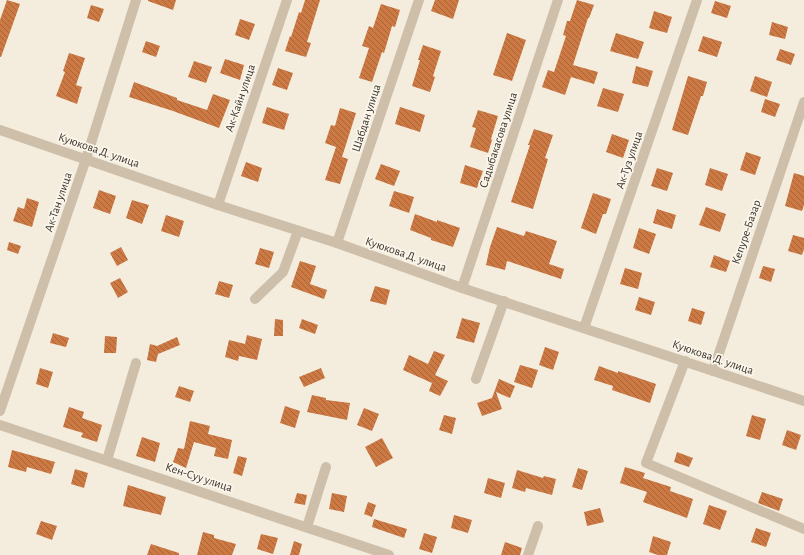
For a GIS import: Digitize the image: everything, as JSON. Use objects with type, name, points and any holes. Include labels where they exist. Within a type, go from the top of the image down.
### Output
[{"type":"street","name":"Ак-Тан улица","points":[[0,411],[86,159],[136,0]]},
{"type":"street","name":"Ак-Кайн улица","points":[[218,205],[287,0]]},
{"type":"street","name":"Шабдан улица","points":[[337,243],[419,0]]},
{"type":"street","name":"Садыбакасова улица","points":[[462,288],[558,0]]},
{"type":"street","name":"Ак-Туз улица","points":[[584,328],[697,0]]},
{"type":"street","name":"Кепуре-Базар","points":[[713,371],[804,102]]},
{"type":"street","name":"Куюкова Д. улица","points":[[0,130],[218,205],[337,243],[462,288],[804,401]]},
{"type":"street","points":[[255,299],[283,272],[298,231]]},
{"type":"street","points":[[476,379],[504,301]]},
{"type":"street","points":[[685,361],[646,463],[804,529]]},
{"type":"street","points":[[107,460],[136,364]]},
{"type":"street","name":"Кен-Суу улица","points":[[0,425],[307,527],[373,552],[388,555]]},
{"type":"street","points":[[307,527],[326,467]]},
{"type":"street","points":[[528,555],[538,526]]},
{"type":"building","points":[[7,0],[20,4],[0,57],[0,20]]},
{"type":"building","points":[[148,0],[176,0],[173,10]]},
{"type":"building","points":[[305,0],[320,0],[307,42],[311,43],[306,57],[285,51],[299,12],[301,13]]},
{"type":"building","points":[[435,0],[459,0],[453,19],[431,11]]},
{"type":"building","points":[[577,0],[594,5],[588,18],[573,65],[598,72],[594,84],[571,77],[565,95],[542,87],[548,70],[554,72],[566,36],[563,35],[567,21],[570,21]]},
{"type":"building","points":[[715,1],[731,6],[727,18],[711,13]]},
{"type":"building","points":[[381,4],[400,10],[395,27],[392,26],[384,53],[382,52],[372,82],[359,78],[369,48],[362,46],[369,26],[373,28]]},
{"type":"building","points":[[91,5],[104,9],[99,22],[87,18]]},
{"type":"building","points":[[654,11],[672,17],[667,33],[649,28]]},
{"type":"building","points":[[240,19],[255,24],[249,40],[235,35]]},
{"type":"building","points":[[772,22],[788,27],[785,39],[769,35]]},
{"type":"building","points":[[507,33],[526,40],[512,81],[493,75]]},
{"type":"building","points":[[616,33],[644,42],[638,59],[610,51]]},
{"type":"building","points":[[703,36],[722,42],[717,57],[698,51]]},
{"type":"building","points":[[146,41],[160,46],[156,57],[142,52]]},
{"type":"building","points":[[423,45],[441,51],[433,76],[435,77],[430,92],[412,86]]},
{"type":"building","points":[[780,49],[795,54],[791,65],[776,60]]},
{"type":"building","points":[[69,53],[85,58],[76,85],[82,87],[77,104],[56,96],[65,72],[63,71]]},
{"type":"building","points":[[225,59],[244,65],[240,80],[220,73]]},
{"type":"building","points":[[194,61],[212,67],[206,83],[188,77]]},
{"type":"building","points":[[636,66],[653,71],[648,87],[632,83]]},
{"type":"building","points":[[278,68],[293,73],[287,90],[272,85]]},
{"type":"building","points":[[688,76],[707,82],[688,135],[672,130]]},
{"type":"building","points":[[755,76],[772,82],[767,97],[750,91]]},
{"type":"building","points":[[134,82],[177,98],[177,100],[207,110],[213,94],[230,100],[219,128],[129,97]]},
{"type":"building","points":[[603,88],[624,94],[618,112],[597,106]]},
{"type":"building","points":[[765,99],[780,104],[775,117],[761,112]]},
{"type":"building","points":[[267,107],[289,114],[284,130],[262,123]]},
{"type":"building","points":[[400,107],[425,115],[420,132],[395,124]]},
{"type":"building","points":[[340,108],[356,113],[342,157],[348,159],[340,184],[325,180],[336,147],[325,143],[331,125],[335,126]]},
{"type":"building","points":[[478,110],[498,116],[488,153],[470,147],[476,128],[472,127]]},
{"type":"building","points":[[534,129],[553,135],[545,158],[548,159],[533,209],[511,202]]},
{"type":"building","points":[[612,134],[629,140],[623,158],[606,152]]},
{"type":"building","points":[[746,152],[761,157],[755,175],[740,170]]},
{"type":"building","points":[[246,162],[262,168],[258,182],[241,176]]},
{"type":"building","points":[[381,164],[400,171],[394,186],[375,179]]},
{"type":"building","points":[[465,165],[483,171],[477,188],[460,183]]},
{"type":"building","points":[[657,168],[673,173],[667,191],[651,186]]},
{"type":"building","points":[[710,168],[728,174],[722,191],[705,185]]},
{"type":"building","points":[[794,173],[804,176],[804,205],[802,211],[785,206]]},
{"type":"building","points":[[99,190],[116,196],[110,214],[93,208]]},
{"type":"building","points":[[394,191],[414,197],[409,213],[389,206]]},
{"type":"building","points":[[593,193],[611,199],[606,214],[603,214],[596,234],[581,228]]},
{"type":"building","points":[[27,198],[39,202],[32,227],[13,221],[18,207],[24,209]]},
{"type":"building","points":[[132,200],[149,205],[142,224],[126,218]]},
{"type":"building","points":[[706,207],[726,214],[720,232],[699,225]]},
{"type":"building","points":[[657,209],[676,215],[672,229],[653,223]]},
{"type":"building","points":[[415,214],[460,228],[453,247],[431,240],[431,238],[410,230]]},
{"type":"building","points":[[166,215],[184,221],[179,237],[161,231]]},
{"type":"building","points":[[497,227],[524,236],[526,231],[557,241],[549,264],[564,269],[561,279],[507,261],[505,270],[486,265]]},
{"type":"building","points":[[639,228],[656,234],[649,254],[633,248]]},
{"type":"building","points":[[793,235],[804,238],[804,249],[802,255],[788,251]]},
{"type":"building","points":[[9,242],[21,246],[18,254],[7,250]]},
{"type":"building","points":[[121,247],[128,260],[117,266],[110,253]]},
{"type":"building","points":[[260,248],[274,252],[269,268],[255,264]]},
{"type":"building","points":[[714,255],[730,261],[726,272],[710,267]]},
{"type":"building","points":[[300,261],[316,266],[310,284],[327,290],[324,299],[291,287]]},
{"type":"building","points":[[763,266],[775,269],[771,282],[759,278]]},
{"type":"building","points":[[625,268],[642,273],[638,289],[620,284]]},
{"type":"building","points":[[120,278],[128,292],[118,298],[110,283]]},
{"type":"building","points":[[219,281],[233,285],[229,298],[215,294]]},
{"type":"building","points":[[375,286],[390,290],[386,305],[370,301]]},
{"type":"building","points":[[639,297],[655,302],[651,315],[635,310]]},
{"type":"building","points":[[692,308],[705,312],[701,325],[688,321]]},
{"type":"building","points":[[462,318],[480,323],[474,343],[456,338]]},
{"type":"building","points":[[275,319],[283,320],[283,336],[274,336]]},
{"type":"building","points":[[302,319],[318,325],[315,334],[299,328]]},
{"type":"building","points":[[53,333],[69,338],[66,347],[50,343]]},
{"type":"building","points":[[247,335],[262,339],[257,360],[239,356],[238,361],[225,357],[229,340],[245,344]]},
{"type":"building","points":[[105,336],[117,337],[116,353],[104,353]]},
{"type":"building","points":[[177,337],[180,345],[158,354],[156,362],[147,360],[150,344],[157,346]]},
{"type":"building","points":[[545,347],[559,352],[553,370],[539,365]]},
{"type":"building","points":[[434,351],[445,355],[435,375],[448,381],[440,396],[429,391],[432,383],[403,370],[409,355],[428,364]]},
{"type":"building","points":[[520,365],[538,370],[532,388],[514,382]]},
{"type":"building","points":[[599,366],[656,384],[650,403],[612,390],[613,386],[594,380]]},
{"type":"building","points":[[40,368],[53,372],[48,388],[36,384]]},
{"type":"building","points":[[321,368],[325,378],[304,387],[299,377]]},
{"type":"building","points":[[499,379],[515,386],[510,398],[496,392],[502,409],[482,416],[477,403],[492,398]]},
{"type":"building","points":[[179,386],[194,391],[190,402],[175,397]]},
{"type":"building","points":[[312,395],[326,398],[326,400],[350,403],[347,420],[307,412]]},
{"type":"building","points":[[285,406],[300,411],[295,428],[280,423]]},
{"type":"building","points":[[69,407],[84,412],[82,418],[102,425],[97,442],[81,437],[83,433],[63,427]]},
{"type":"building","points":[[364,408],[379,414],[372,431],[357,425]]},
{"type":"building","points":[[444,415],[456,418],[452,434],[439,430]]},
{"type":"building","points":[[752,415],[766,419],[760,440],[746,436]]},
{"type":"building","points":[[190,421],[210,426],[208,434],[232,440],[228,459],[214,456],[216,448],[194,442],[186,468],[173,462],[178,448],[184,449]]},
{"type":"building","points":[[787,430],[801,435],[796,450],[782,445]]},
{"type":"building","points":[[142,437],[160,443],[155,462],[136,456]]},
{"type":"building","points":[[382,438],[393,458],[376,467],[365,447]]},
{"type":"building","points":[[12,450],[55,462],[51,474],[27,467],[26,472],[8,467]]},
{"type":"building","points":[[677,452],[693,458],[689,467],[674,462]]},
{"type":"building","points":[[238,456],[247,458],[242,476],[233,473]]},
{"type":"building","points":[[625,467],[645,473],[643,478],[671,487],[670,491],[693,499],[687,518],[643,502],[647,492],[620,483]]},
{"type":"building","points":[[578,468],[588,471],[582,490],[572,487]]},
{"type":"building","points":[[75,469],[88,473],[84,488],[71,484]]},
{"type":"building","points":[[517,470],[543,478],[544,476],[556,479],[552,495],[526,488],[525,492],[512,488]]},
{"type":"building","points":[[488,478],[505,483],[501,498],[484,493]]},
{"type":"building","points":[[128,485],[166,497],[161,515],[123,506]]},
{"type":"building","points":[[762,492],[783,499],[779,511],[758,503]]},
{"type":"building","points":[[297,493],[307,495],[305,505],[294,503]]},
{"type":"building","points":[[332,493],[347,496],[344,512],[329,509]]},
{"type":"building","points":[[368,502],[376,505],[372,517],[364,514]]},
{"type":"building","points":[[709,505],[727,511],[720,530],[703,524]]},
{"type":"building","points":[[600,508],[604,522],[587,526],[584,512]]},
{"type":"building","points":[[454,515],[472,520],[468,533],[451,528]]},
{"type":"building","points":[[374,519],[407,529],[404,538],[372,527]]},
{"type":"building","points":[[41,521],[57,526],[52,540],[36,534]]},
{"type":"building","points":[[756,528],[771,533],[766,547],[751,542]]},
{"type":"building","points":[[203,532],[214,535],[214,538],[236,544],[232,555],[197,555]]},
{"type":"building","points":[[424,533],[437,537],[432,553],[419,549]]},
{"type":"building","points":[[261,534],[278,538],[273,554],[257,549]]},
{"type":"building","points":[[653,536],[671,542],[667,555],[658,555],[649,552]]},
{"type":"building","points":[[294,541],[302,544],[299,555],[290,555]]},
{"type":"building","points":[[505,542],[522,548],[520,555],[501,555]]},
{"type":"building","points":[[151,544],[179,553],[179,555],[147,555]]}]
